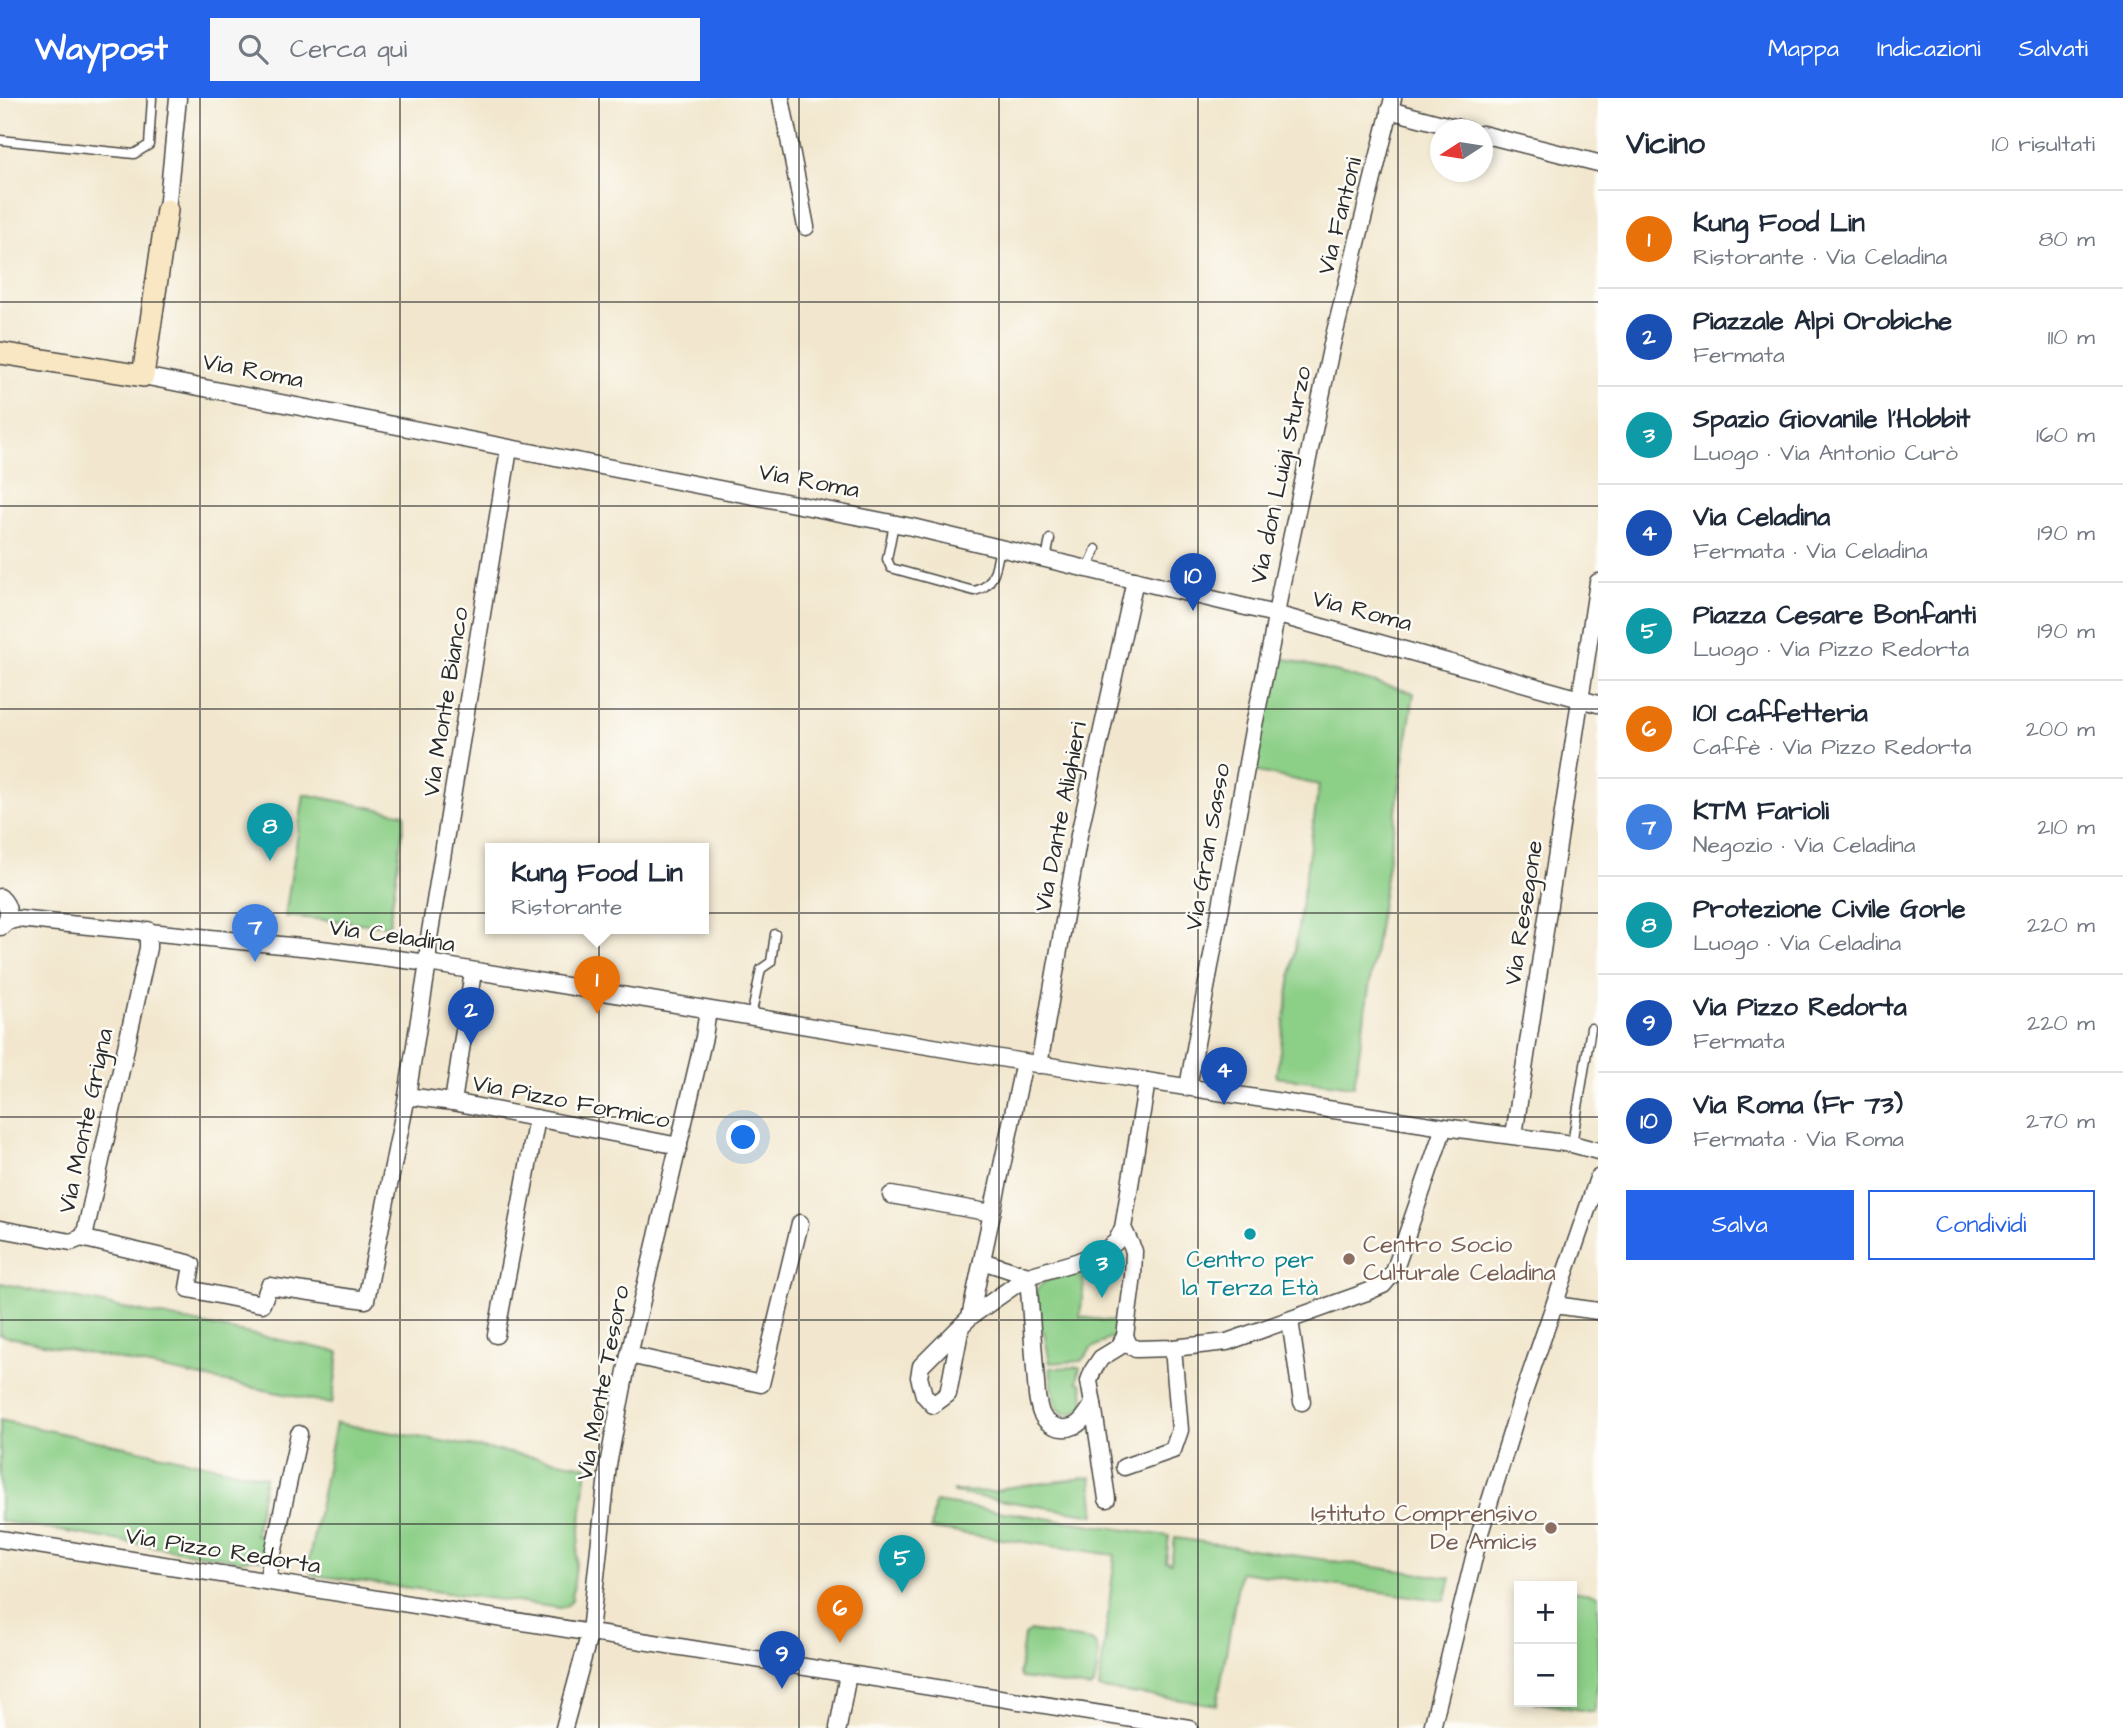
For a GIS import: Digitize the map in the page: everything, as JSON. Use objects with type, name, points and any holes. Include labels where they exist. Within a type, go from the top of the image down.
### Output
[{"type":"street","points":[[143,376],[167,210],[178,98]]},
{"type":"street","points":[[782,98],[806,226]]},
{"type":"street","points":[[1391,104],[1434,119]]},
{"type":"street","name":"Via Fantoni","points":[[1332,344],[1391,104]]},
{"type":"street","points":[[1493,137],[1598,163]]},
{"type":"street","name":"Via don Luigi Sturzo","points":[[1275,614],[1332,344]]},
{"type":"street","name":"Via Roma","points":[[0,353],[143,376],[894,524],[1275,614],[1598,704]]},
{"type":"street","name":"Via Monte Bianco","points":[[81,1238],[188,1263],[192,1265],[189,1289],[262,1304],[269,1286],[366,1300],[407,1096],[428,963],[428,944],[509,449]]},
{"type":"street","name":"Via Dante Alighieri","points":[[1028,1276],[965,1321],[1031,1063],[1135,580]]},
{"type":"street","name":"Via Resegone","points":[[1514,1135],[1580,698],[1594,624],[1598,582]]},
{"type":"street","name":"Via Gran Sasso","points":[[1188,1087],[1275,614]]},
{"type":"street","points":[[0,897],[7,905],[8,913],[3,925]]},
{"type":"street","name":"Via Celadina","points":[[3,925],[18,919],[148,930],[428,963],[1031,1063],[1444,1127],[1572,1144],[1598,1151]]},
{"type":"street","name":"Via Monte Grigna","points":[[0,1228],[66,1242],[81,1238],[85,1233],[148,948],[148,930]]},
{"type":"street","points":[[453,1102],[473,972]]},
{"type":"street","name":"Via Monte Tesoro","points":[[564,1728],[590,1632],[608,1465],[629,1355],[704,1037],[708,1010]]},
{"type":"street","points":[[982,1261],[1028,1276],[1076,1262],[1104,1251],[1116,1242],[1123,1228],[1147,1081]]},
{"type":"street","name":"Via Pizzo Formico","points":[[407,1096],[453,1102],[679,1146]]},
{"type":"street","points":[[496,1335],[537,1118]]},
{"type":"street","points":[[1125,1336],[1129,1345],[1136,1349],[1227,1342],[1382,1285],[1394,1272],[1444,1127]]},
{"type":"street","points":[[1432,1728],[1480,1533],[1521,1401],[1598,1178]]},
{"type":"street","points":[[891,1195],[992,1213]]},
{"type":"street","points":[[629,1355],[761,1384],[800,1223]]},
{"type":"street","points":[[1107,1499],[1089,1381],[1101,1358],[1119,1347],[1125,1336],[1134,1251],[1123,1228]]},
{"type":"street","points":[[1028,1276],[1037,1396],[1041,1413],[1047,1422],[1063,1428],[1075,1426],[1093,1404]]},
{"type":"street","points":[[1555,1305],[1598,1311]]},
{"type":"street","points":[[1290,1320],[1302,1402]]},
{"type":"street","points":[[1124,1466],[1173,1450],[1180,1430],[1173,1348]]},
{"type":"street","points":[[267,1581],[299,1434]]},
{"type":"street","name":"Via Pizzo Redorta","points":[[0,1539],[848,1674],[1101,1721],[1189,1728]]},
{"type":"street","points":[[838,1728],[848,1674]]},
{"type":"lane","points":[[0,140],[134,154],[149,145],[152,98]]},
{"type":"lane","points":[[894,524],[887,559],[891,568],[974,591],[984,589],[991,581],[1000,548]]},
{"type":"lane","points":[[1046,559],[1050,539]]},
{"type":"lane","points":[[1088,569],[1096,549]]},
{"type":"lane","points":[[751,1017],[761,969],[771,962],[775,934]]},
{"type":"lane","points":[[1572,1144],[1591,1028]]},
{"type":"green space","points":[[1275,656],[1414,693],[1354,1086],[1276,1077],[1319,785],[1253,771]]},
{"type":"green space","points":[[304,794],[405,814],[389,926],[285,916]]},
{"type":"green space","points":[[1078,1271],[1085,1275],[1080,1317],[1118,1322],[1116,1335],[1091,1349],[1081,1361],[1050,1363],[1044,1332],[1040,1327],[1036,1292],[1046,1281]]},
{"type":"green space","points":[[0,1283],[339,1352],[332,1404],[0,1335]]},
{"type":"green space","points":[[1080,1367],[1077,1382],[1082,1384],[1085,1406],[1074,1412],[1060,1411],[1056,1405],[1050,1368]]},
{"type":"green space","points":[[0,1420],[265,1477],[255,1534],[268,1537],[264,1559],[242,1561],[0,1521]]},
{"type":"green space","points":[[336,1423],[587,1466],[572,1600],[567,1606],[560,1608],[313,1575],[308,1564]]},
{"type":"green space","points":[[1091,1477],[1095,1515],[953,1493],[995,1492],[1004,1488]]},
{"type":"green space","points":[[935,1502],[1169,1536],[1166,1562],[1171,1563],[1175,1538],[1451,1578],[1445,1601],[1240,1572],[1217,1705],[1099,1689],[1115,1555],[931,1529]]},
{"type":"green space","points":[[1577,1592],[1598,1595],[1598,1683],[1593,1712],[1563,1707],[1577,1707]]},
{"type":"green space","points":[[1030,1631],[1091,1641],[1095,1644],[1098,1661],[1094,1686],[1090,1688],[1022,1678],[1019,1674],[1024,1635]]},
{"type":"place","name":"Via Roma (Fr 73)","points":[[1193,611]]},
{"type":"place","name":"Protezione Civile Gorle","points":[[270,861]]},
{"type":"place","name":"KTM Farioli","points":[[255,962]]},
{"type":"place","name":"Kung Food Lin","points":[[597,1014]]},
{"type":"place","name":"Piazzale Alpi Orobiche","points":[[471,1045]]},
{"type":"place","name":"Via Celadina","points":[[1224,1105]]},
{"type":"place","name":"Centro per la Terza Età","points":[[1250,1234]]},
{"type":"place","name":"Centro Socio Culturale Celadina","points":[[1349,1259]]},
{"type":"place","name":"Spazio Giovanile l'Hobbit","points":[[1102,1298]]},
{"type":"place","name":"Istituto Comprensivo De Amicis","points":[[1551,1528]]},
{"type":"place","name":"Piazza Cesare Bonfanti","points":[[902,1593]]},
{"type":"place","name":"101 caffetteria","points":[[840,1643]]},
{"type":"place","name":"Via Pizzo Redorta","points":[[782,1689]]}]
